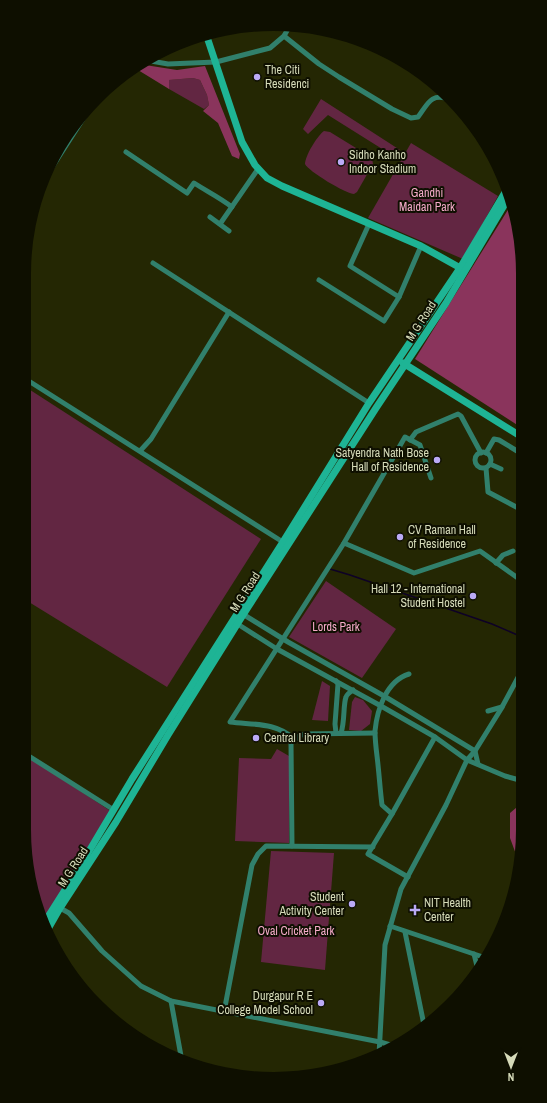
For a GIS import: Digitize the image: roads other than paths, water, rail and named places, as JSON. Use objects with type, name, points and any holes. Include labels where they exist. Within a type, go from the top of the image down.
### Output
[{"type":"street","points":[[155,62],[168,64],[216,62],[270,48],[284,36],[286,32]]},
{"type":"street","points":[[284,36],[318,64],[392,109],[411,118],[418,117],[431,98],[439,96]]},
{"type":"street","points":[[208,40],[242,142],[255,166],[267,178],[282,186],[421,246],[463,270]]},
{"type":"street","points":[[126,152],[187,193],[194,183],[212,195],[217,195],[232,207]]},
{"type":"street","points":[[220,224],[258,169]]},
{"type":"street","points":[[463,270],[503,196]]},
{"type":"street","points":[[31,382],[286,544],[369,403],[463,270],[505,203]]},
{"type":"street","points":[[210,217],[229,231]]},
{"type":"street","points":[[369,224],[350,266],[398,297]]},
{"type":"street","points":[[319,280],[384,321],[398,297],[421,246]]},
{"type":"street","points":[[153,263],[369,403]]},
{"type":"street","name":"M G Road","points":[[50,925],[116,822],[235,622],[406,365],[463,270]]},
{"type":"street","points":[[140,451],[152,439],[229,312]]},
{"type":"street","points":[[398,360],[516,433]]},
{"type":"street","points":[[410,440],[416,432],[458,414],[461,416],[483,453],[491,458],[490,464],[486,468],[488,492],[516,507]]},
{"type":"street","points":[[294,739],[287,732],[266,726],[230,722],[344,543],[405,437],[420,445],[431,478]]},
{"type":"street","points":[[486,468],[479,467],[476,463],[477,456],[483,453],[494,439],[499,440],[516,450]]},
{"type":"street","points":[[490,464],[501,469]]},
{"type":"street","points":[[344,543],[414,573],[480,551],[516,577]]},
{"type":"street","points":[[496,562],[503,555],[513,551]]},
{"type":"street","points":[[241,613],[283,639],[413,713],[474,751],[478,764]]},
{"type":"street","points":[[47,917],[114,810],[235,622],[277,649],[343,684],[436,737],[467,760],[516,779]]},
{"type":"street","points":[[392,814],[382,805],[375,733],[377,718],[384,696],[391,685],[402,676],[409,674]]},
{"type":"street","points":[[343,684],[348,676]]},
{"type":"street","points":[[336,681],[338,684],[338,696],[335,724],[339,733]]},
{"type":"street","points":[[343,684],[357,681]]},
{"type":"street","points":[[380,1048],[385,945],[401,889],[446,805],[467,760],[502,707],[516,681]]},
{"type":"street","points":[[339,733],[344,725],[345,699],[353,690]]},
{"type":"street","points":[[338,696],[343,696],[345,699]]},
{"type":"street","points":[[488,711],[502,707]]},
{"type":"street","points":[[395,713],[413,713]]},
{"type":"street","points":[[292,846],[291,743],[298,736],[304,734],[375,733]]},
{"type":"street","points":[[408,877],[368,854],[436,737]]},
{"type":"street","points":[[31,757],[114,810]]},
{"type":"street","points":[[224,1012],[252,865],[258,854],[266,846],[373,846]]},
{"type":"street","points":[[60,908],[69,913],[102,951],[141,986],[170,1001],[387,1044]]},
{"type":"street","points":[[390,926],[480,956]]},
{"type":"street","points":[[405,932],[423,1020]]},
{"type":"street","points":[[474,954],[476,962]]},
{"type":"street","points":[[170,1001],[180,1053]]},
{"type":"waterway","points":[[330,569],[492,624],[516,634]]},
{"type":"place","name":"The Citi Residenci","points":[[257,77]]},
{"type":"place","name":"Sidho Kanho Indoor Stadium","points":[[341,162]]},
{"type":"place","name":"Satyendra Nath Bose Hall of Residence","points":[[437,460]]},
{"type":"place","name":"CV Raman Hall of Residence","points":[[400,537]]},
{"type":"place","name":"Hall 12 - International Student Hostel","points":[[473,596]]},
{"type":"place","name":"Central Library","points":[[256,738]]},
{"type":"place","name":"Student Activity Center","points":[[352,904]]},
{"type":"place","name":"NIT Health Center","points":[[415,910]]},
{"type":"place","name":"Durgapur R E College Model School","points":[[321,1003]]},
{"type":"park label","name":"Gandhi Maidan Park","points":[[427,200]]},
{"type":"park label","name":"Lords Park","points":[[336,627]]},
{"type":"park label","name":"Oval Cricket Park","points":[[296,931]]}]
